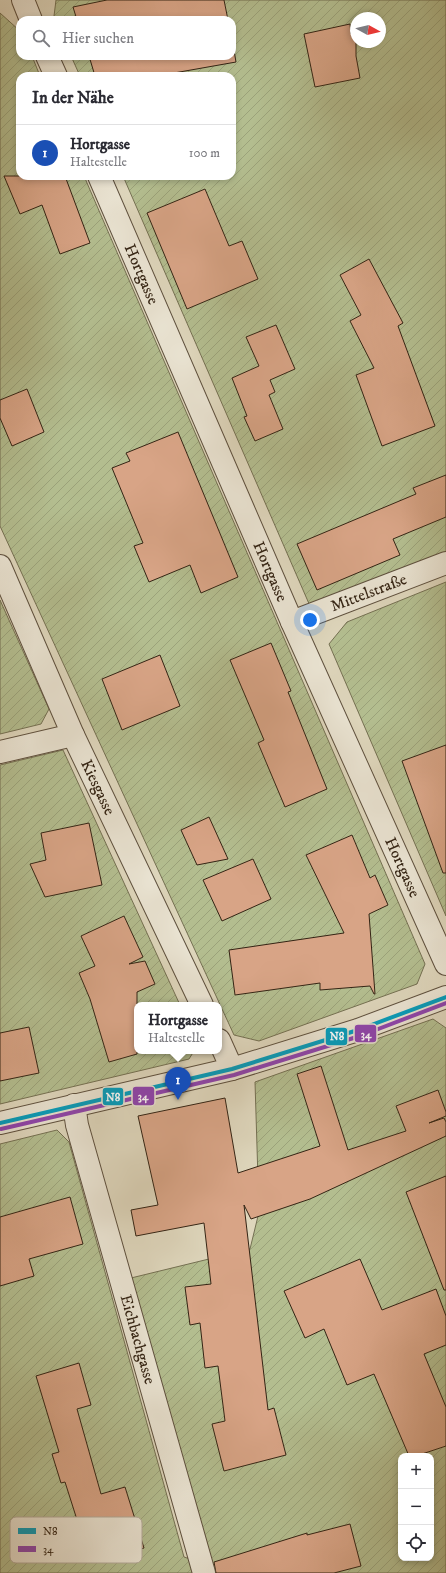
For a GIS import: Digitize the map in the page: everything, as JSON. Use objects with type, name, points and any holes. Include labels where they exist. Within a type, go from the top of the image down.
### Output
[{"type":"street","points":[[22,0],[29,16]]},
{"type":"street","points":[[49,60],[54,72]]},
{"type":"street","name":"Hortgasse","points":[[101,180],[292,622],[446,964]]},
{"type":"street","name":"Mittelstraße","points":[[292,622],[446,563]]},
{"type":"street","name":"Kiesgasse","points":[[0,566],[73,735],[201,1002]]},
{"type":"street","points":[[0,752],[73,735]]},
{"type":"street","points":[[0,1123],[232,1069],[358,1030],[446,997]]},
{"type":"street","points":[[222,1047],[232,1069]]},
{"type":"street","name":"Eichbachgasse","points":[[74,1105],[79,1133],[204,1573]]},
{"type":"green space","points":[[56,0],[446,0],[446,552],[310,606],[125,180],[236,180],[236,72],[78,72],[73,60],[236,60],[236,16],[54,16]]},
{"type":"green space","points":[[0,13],[16,27],[16,60],[34,60],[38,72],[16,72],[16,180],[86,180],[425,964],[417,984],[259,1041],[234,1035],[222,1009],[222,1002],[219,1002],[0,526]]},
{"type":"green space","points":[[446,582],[446,916],[329,644],[347,622]]},
{"type":"green space","points":[[0,600],[49,709],[41,724],[0,734]]},
{"type":"green space","points":[[63,750],[179,1002],[134,1002],[134,1054],[192,1054],[189,1059],[0,1104],[0,765]]},
{"type":"green space","points":[[433,1019],[446,1028],[446,1573],[210,1573],[131,1278],[250,1249],[259,1212],[255,1082]]},
{"type":"green space","points":[[57,1130],[69,1142],[184,1557],[193,1560],[197,1573],[0,1573],[0,1144]]},
{"type":"building","points":[[107,0],[224,0],[227,16],[76,16],[73,7]]},
{"type":"building","points":[[350,24],[350,48],[356,48],[360,78],[315,87],[304,34]]},
{"type":"building","points":[[90,60],[236,60],[236,62],[180,72],[94,72]]},
{"type":"building","points":[[4,176],[16,176],[16,180],[66,180],[90,243],[60,254],[42,205],[20,214]]},
{"type":"building","points":[[205,189],[229,246],[242,241],[258,279],[187,309],[147,213]]},
{"type":"building","points":[[369,259],[403,323],[398,326],[435,426],[382,446],[356,375],[374,368],[350,321],[361,315],[340,275]]},
{"type":"building","points":[[276,325],[295,369],[270,380],[275,392],[269,395],[283,429],[255,441],[244,417],[247,416],[232,378],[259,366],[246,337]]},
{"type":"building","points":[[27,389],[44,432],[12,446],[0,418],[0,400]]},
{"type":"building","points":[[178,432],[238,577],[201,593],[190,565],[149,582],[134,546],[143,543],[112,468],[130,461],[126,453]]},
{"type":"building","points":[[446,475],[446,517],[393,539],[400,555],[317,590],[297,544],[416,494],[413,488]]},
{"type":"building","points":[[271,643],[291,691],[288,692],[327,789],[285,807],[258,743],[264,740],[230,660]]},
{"type":"building","points":[[160,655],[180,706],[122,730],[102,679]]},
{"type":"building","points":[[446,745],[446,873],[443,873],[402,761]]},
{"type":"building","points":[[209,817],[228,859],[197,865],[181,830]]},
{"type":"building","points":[[89,823],[102,885],[45,897],[30,864],[46,860],[41,833]]},
{"type":"building","points":[[352,835],[370,878],[375,875],[388,905],[369,914],[375,994],[370,986],[320,990],[320,983],[235,995],[229,950],[344,933],[306,855]]},
{"type":"building","points":[[253,859],[271,899],[222,921],[203,880]]},
{"type":"building","points":[[124,916],[143,957],[129,964],[145,961],[155,984],[137,992],[137,1002],[134,1002],[134,1054],[137,1054],[109,1062],[90,999],[79,973],[95,966],[81,936]]},
{"type":"building","points":[[29,1027],[39,1073],[0,1081],[0,1033]]},
{"type":"building","points":[[321,1066],[348,1150],[406,1131],[396,1106],[438,1090],[446,1116],[429,1123],[444,1118],[446,1122],[446,1136],[310,1199],[251,1219],[244,1205],[268,1410],[274,1408],[286,1455],[224,1471],[212,1424],[225,1421],[218,1366],[205,1368],[200,1323],[190,1325],[185,1287],[211,1284],[204,1223],[136,1236],[131,1210],[158,1205],[138,1116],[225,1098],[238,1173],[320,1146],[297,1074]]},
{"type":"building","points":[[446,1176],[446,1290],[444,1290],[406,1192]]},
{"type":"building","points":[[70,1197],[83,1244],[29,1259],[34,1276],[0,1286],[0,1217]]},
{"type":"building","points":[[360,1259],[382,1310],[436,1289],[446,1316],[446,1345],[424,1354],[446,1407],[446,1446],[425,1453],[408,1453],[374,1374],[347,1385],[324,1329],[305,1338],[284,1291]]},
{"type":"building","points":[[79,1363],[91,1405],[77,1409],[101,1494],[125,1487],[134,1517],[76,1517],[65,1482],[61,1483],[52,1454],[59,1452],[36,1376]]},
{"type":"building","points":[[350,1524],[361,1566],[334,1573],[216,1573],[214,1562],[307,1533],[307,1535]]},
{"type":"transit line","name":"N8","points":[[0,1123],[232,1069],[358,1030],[446,997]]},
{"type":"transit line","name":"34","points":[[1,1129],[234,1075],[360,1036],[446,1003]]},
{"type":"place","name":"Hortgasse","points":[[178,1100]]}]
